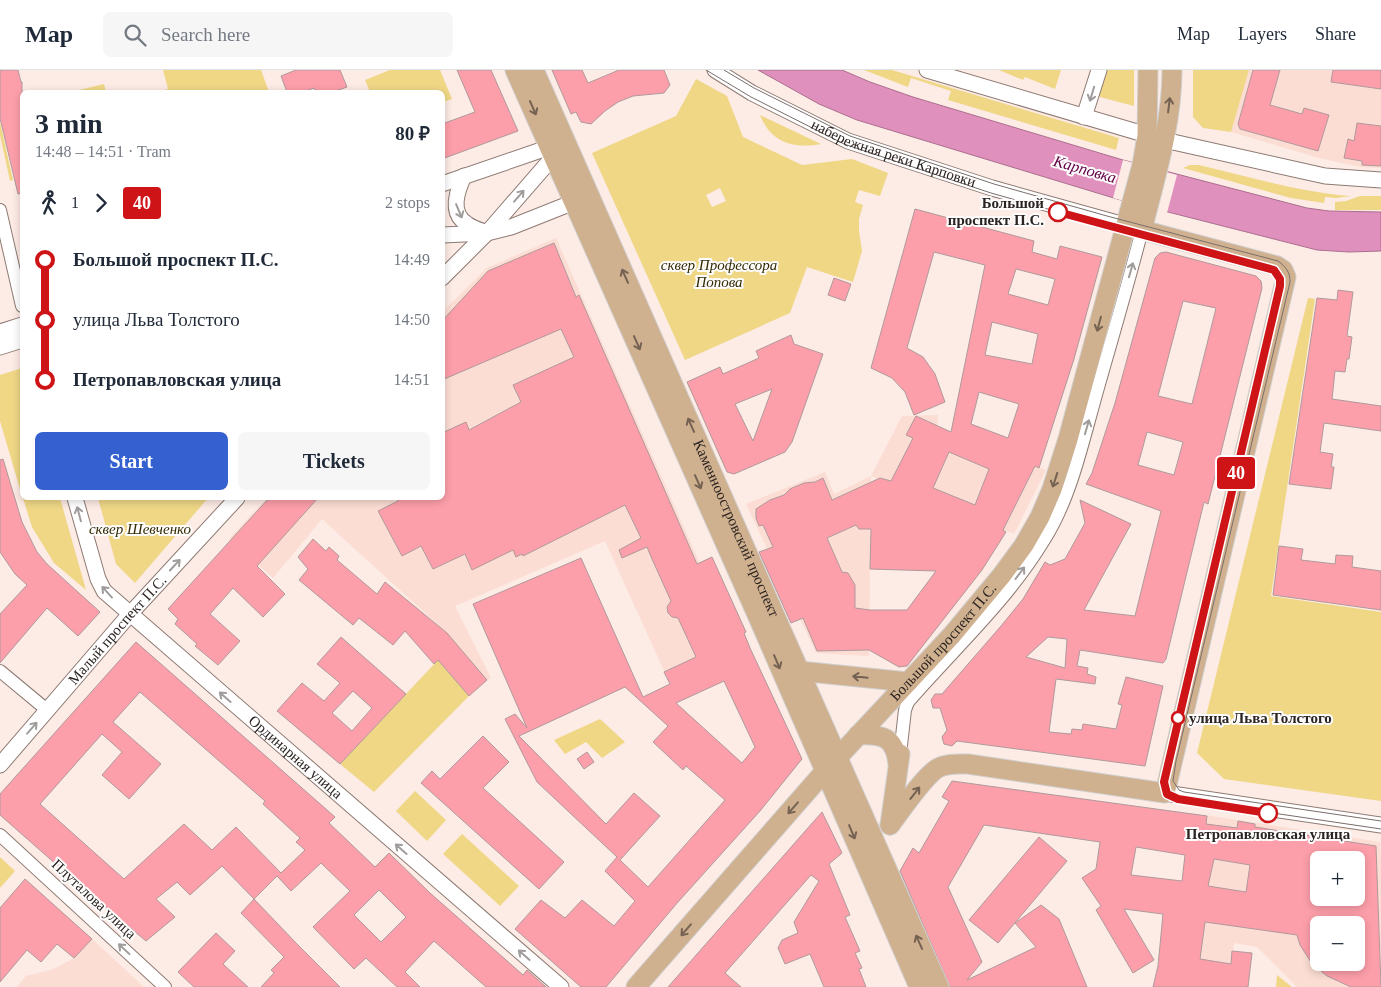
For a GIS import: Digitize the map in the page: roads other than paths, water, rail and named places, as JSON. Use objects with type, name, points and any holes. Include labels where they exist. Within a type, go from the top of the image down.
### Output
[{"type":"main road","name":"Каменноостровский проспект","points":[[516,70],[557,148],[799,671],[832,764],[919,987]]},
{"type":"main road","name":"Каменноостровский проспект","points":[[534,70],[574,202],[832,764],[885,863],[939,987]]},
{"type":"main road","points":[[1148,70],[1155,138]]},
{"type":"main road","points":[[1134,228],[1150,168],[1155,138],[1170,100],[1172,70]]},
{"type":"main road","name":"набережная реки Карповки","points":[[1134,228],[1277,266],[1283,270],[1286,277],[1165,793]]},
{"type":"main road","name":"Большой проспект П.С.","points":[[636,987],[858,734],[952,635],[1024,545],[1052,490],[1134,228]]},
{"type":"main road","points":[[799,671],[908,682]]},
{"type":"main road","points":[[858,734],[871,734],[887,738],[899,759],[885,863]]},
{"type":"main road","points":[[890,825],[930,774],[937,768],[955,764],[968,764],[1165,793]]},
{"type":"street","name":"набережная реки Карповки","points":[[715,70],[752,93],[848,141],[992,188],[1134,228]]},
{"type":"street","points":[[927,70],[1155,138],[1325,176],[1381,180]]},
{"type":"street","points":[[1084,117],[1099,70]]},
{"type":"street","points":[[445,183],[557,148]]},
{"type":"street","points":[[445,275],[487,233],[557,148]]},
{"type":"street","points":[[464,176],[455,202],[458,214],[465,224],[487,233]]},
{"type":"street","points":[[445,236],[487,233],[511,227],[574,202]]},
{"type":"street","points":[[0,210],[20,297]]},
{"type":"street","name":"Большой проспект П.С.","points":[[899,759],[905,710],[908,702],[1017,578],[1044,541],[1066,494],[1082,444],[1134,228]]},
{"type":"street","points":[[0,332],[20,326]]},
{"type":"street","points":[[0,347],[20,341]]},
{"type":"street","name":"Ординарная улица","points":[[75,500],[98,579],[104,591],[561,987]]},
{"type":"street","name":"Малый проспект П.С.","points":[[0,765],[130,614],[236,500]]},
{"type":"street","points":[[0,671],[47,710]]},
{"type":"street","points":[[1165,793],[1381,826]]},
{"type":"street","name":"Плуталова улица","points":[[0,835],[165,987]]},
{"type":"water","name":"Карповка","points":[[758,70],[842,70],[913,97],[1123,160],[1307,208],[1329,211],[1381,212],[1381,251],[1317,250],[1117,199],[857,120],[819,104]]},
{"type":"tram line","points":[[706,70],[751,97],[844,144],[991,193],[1276,272],[1279,277],[1280,286],[1164,776],[1164,784],[1168,793],[1178,799],[1381,829]]},
{"type":"tram line","points":[[724,70],[754,88],[850,136],[994,184],[1278,261],[1285,268],[1290,282],[1176,761],[1173,781],[1179,790],[1184,792],[1381,821]]},
{"type":"tram line","name":"40","points":[[1058,212],[1274,270],[1280,279],[1280,286],[1164,776],[1164,788],[1171,797],[1268,813]]},
{"type":"place","name":"Большой проспект П.С.","points":[[1058,212]]},
{"type":"place","name":"улица Льва Толстого","points":[[1178,718]]},
{"type":"place","name":"Петропавловская улица","points":[[1268,813]]},
{"type":"park label","name":"сквер Профессора Попова","points":[[719,274]]},
{"type":"park label","name":"сквер Шевченко","points":[[140,529]]}]
